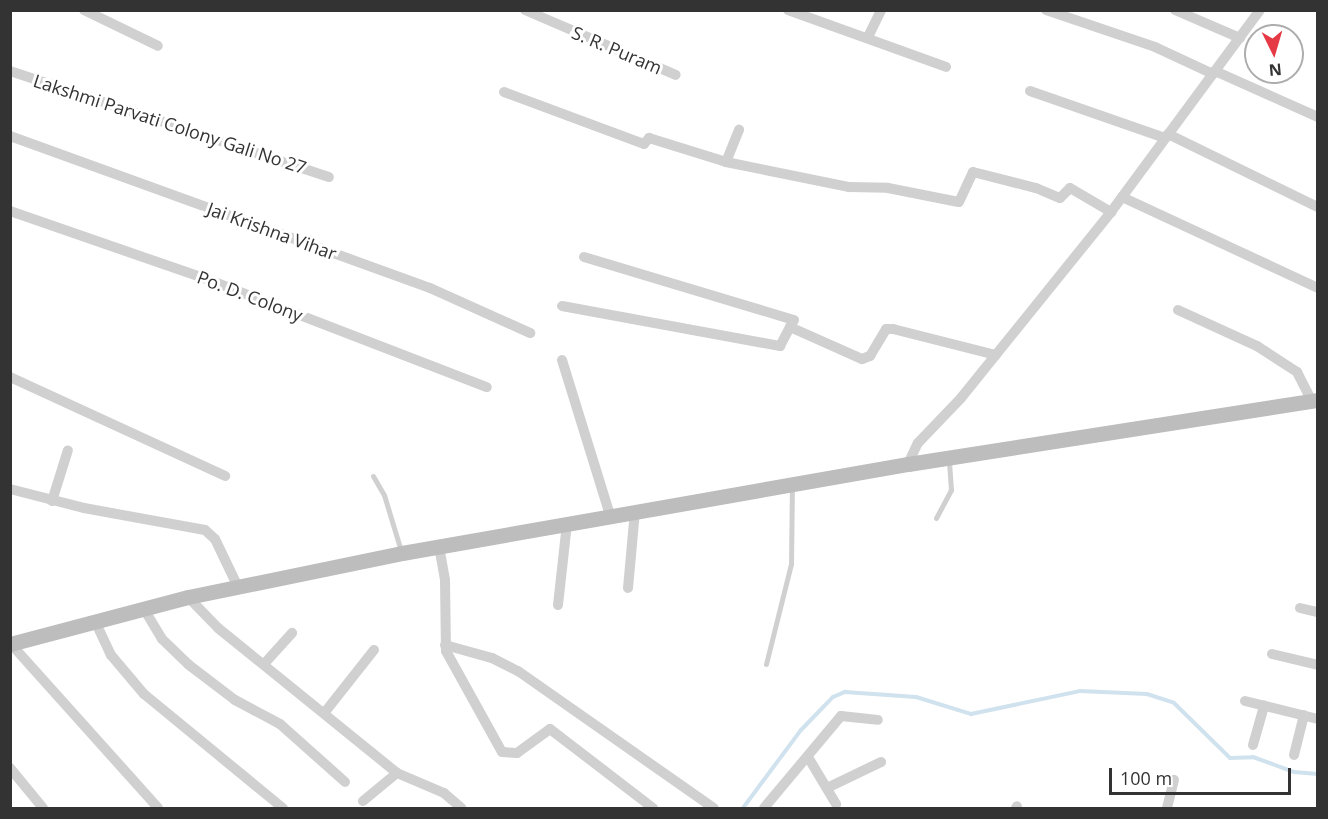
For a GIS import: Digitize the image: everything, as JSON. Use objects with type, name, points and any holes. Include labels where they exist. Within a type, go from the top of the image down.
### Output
[{"type":"street","points":[[84,10],[158,46]]},
{"type":"street","name":"S. R. Puram","points":[[525,10],[676,75]]},
{"type":"street","points":[[788,10],[946,67]]},
{"type":"street","points":[[868,37],[881,10]]},
{"type":"street","points":[[1046,10],[1155,48],[1317,117]]},
{"type":"street","points":[[1176,10],[1240,38]]},
{"type":"street","points":[[908,464],[918,443],[996,355],[1111,212],[1260,10]]},
{"type":"street","name":"Lakshmi Parvati Colony Gali No 27","points":[[10,71],[329,177]]},
{"type":"street","points":[[1030,91],[1167,136],[1317,207]]},
{"type":"street","points":[[504,92],[644,144],[649,138],[726,162],[849,187],[888,188],[959,202],[974,172],[1036,188],[1060,198],[1070,188],[1111,212]]},
{"type":"street","points":[[726,162],[739,129]]},
{"type":"street","name":"Jai Krishna Vihar","points":[[10,136],[430,288],[530,333]]},
{"type":"street","points":[[1122,197],[1317,288]]},
{"type":"street","name":"Po. D. Colony","points":[[10,211],[204,278],[487,387]]},
{"type":"street","points":[[562,306],[780,346],[794,320],[584,257]]},
{"type":"street","points":[[158,808],[11,644],[237,585],[439,546],[908,464],[1315,400],[1297,372],[1257,346],[1178,310]]},
{"type":"street","points":[[790,327],[862,359],[870,356],[886,329],[996,355]]},
{"type":"street","points":[[562,360],[610,515]]},
{"type":"street","points":[[10,377],[225,476]]},
{"type":"street","points":[[52,501],[68,450]]},
{"type":"street","points":[[10,489],[52,501],[205,530],[215,539],[237,585]]},
{"type":"street","points":[[628,588],[635,511]]},
{"type":"street","points":[[558,605],[567,523]]},
{"type":"street","points":[[439,546],[445,580],[444,645],[502,752],[517,753],[550,729],[653,808]]},
{"type":"street","points":[[188,597],[218,628],[325,711],[397,773],[444,793],[461,808]]},
{"type":"street","points":[[1300,608],[1317,612]]},
{"type":"street","points":[[144,609],[162,639],[189,665],[235,700],[279,724],[345,782]]},
{"type":"street","points":[[95,621],[111,655],[144,694],[283,808]]},
{"type":"street","points":[[264,664],[292,633]]},
{"type":"street","points":[[444,645],[492,658],[518,671],[714,808]]},
{"type":"street","points":[[325,711],[374,650]]},
{"type":"street","points":[[1272,654],[1317,665]]},
{"type":"street","points":[[1245,701],[1317,719]]},
{"type":"street","points":[[1253,745],[1264,706]]},
{"type":"street","points":[[764,808],[777,804],[808,757],[841,716],[878,720]]},
{"type":"street","points":[[1294,754],[1304,716]]},
{"type":"street","points":[[808,757],[836,804]]},
{"type":"street","points":[[827,788],[881,762]]},
{"type":"street","points":[[10,768],[43,808]]},
{"type":"street","points":[[363,801],[397,773]]},
{"type":"street","points":[[1167,808],[1174,780]]},
{"type":"lane","points":[[936,518],[951,490],[949,458]]},
{"type":"lane","points":[[373,476],[384,495],[402,553]]},
{"type":"lane","points":[[766,664],[791,564],[792,484]]},
{"type":"waterway","points":[[743,808],[801,730],[833,697],[845,692],[916,697],[971,714],[1080,691],[1147,694],[1174,703],[1230,758],[1253,757],[1294,772],[1318,774]]}]
